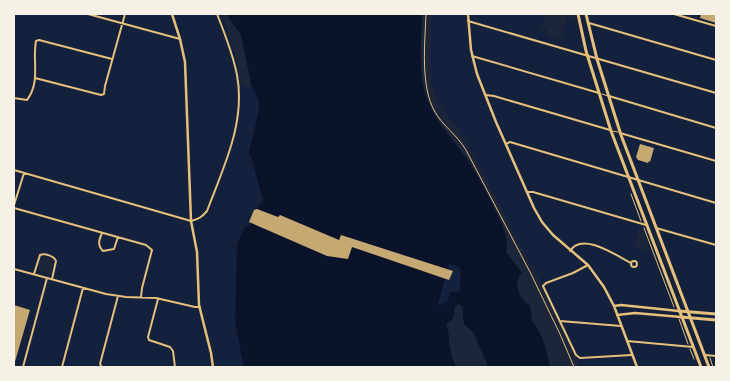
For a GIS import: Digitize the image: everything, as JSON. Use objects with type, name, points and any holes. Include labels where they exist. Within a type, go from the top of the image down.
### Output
[{"type":"main road","points":[[578,14],[588,56],[611,131],[645,226],[679,311],[680,318],[701,367]]},
{"type":"main road","points":[[586,14],[597,59],[620,133],[709,367]]},
{"type":"main road","points":[[679,311],[716,314]]},
{"type":"main road","points":[[680,318],[716,320]]},
{"type":"street","points":[[88,14],[180,39]]},
{"type":"street","points":[[35,78],[101,95],[104,94],[125,14]]},
{"type":"street","points":[[172,14],[185,62],[191,221],[197,252],[200,307],[213,367]]},
{"type":"street","points":[[14,170],[191,221],[199,219],[207,212],[226,161],[237,121],[239,106],[237,76],[232,52],[217,14]]},
{"type":"street","points":[[468,14],[472,56],[477,74],[484,95],[527,192],[542,222],[553,236],[588,265],[604,287],[614,306],[637,367]]},
{"type":"street","points":[[674,14],[716,26]]},
{"type":"street","points":[[468,21],[716,93]]},
{"type":"street","points":[[588,22],[716,60]]},
{"type":"street","points":[[14,98],[27,100],[30,97],[35,78],[36,41],[39,40],[112,59]]},
{"type":"street","points":[[472,56],[599,93]]},
{"type":"street","points":[[484,95],[494,96],[611,131]]},
{"type":"street","points":[[609,96],[716,128]]},
{"type":"street","points":[[620,133],[716,161]]},
{"type":"street","points":[[506,144],[510,142],[716,203]]},
{"type":"street","points":[[24,173],[14,207],[146,245],[152,250],[141,297]]},
{"type":"street","points":[[527,192],[533,192],[645,226]]},
{"type":"street","points":[[656,228],[716,245]]},
{"type":"street","points":[[102,232],[98,243],[99,248],[103,251],[114,249],[118,237]]},
{"type":"street","points":[[570,250],[573,246],[578,244],[594,244],[631,263]]},
{"type":"street","points":[[34,274],[40,255],[44,254],[54,257],[56,261],[52,279]]},
{"type":"street","points":[[588,265],[573,273],[546,283],[543,286],[576,355],[583,358],[632,354]]},
{"type":"street","points":[[14,269],[118,296],[158,299],[200,307]]},
{"type":"street","points":[[23,367],[47,278]]},
{"type":"street","points":[[62,367],[83,288]]},
{"type":"street","points":[[102,367],[100,364],[118,296]]},
{"type":"street","points":[[158,299],[148,337],[149,340],[170,347],[173,351],[175,367]]},
{"type":"street","points":[[614,306],[621,305],[679,311]]},
{"type":"street","points":[[617,314],[632,313],[680,318]]},
{"type":"street","points":[[560,321],[621,326]]},
{"type":"street","points":[[626,341],[692,348]]},
{"type":"street","points":[[705,355],[716,356]]},
{"type":"lane","points":[[599,93],[609,96]]},
{"type":"lane","points":[[611,131],[620,133]]},
{"type":"lane","points":[[645,226],[654,226],[656,228]]},
{"type":"path","points":[[426,14],[426,85],[434,111],[454,133],[466,150],[535,282],[574,367]]},
{"type":"path","points":[[631,192],[640,218]]},
{"type":"path","points":[[645,226],[674,306]]},
{"type":"path","points":[[680,318],[688,344]]},
{"type":"path","points":[[692,348],[695,361]]},
{"type":"path","points":[[710,360],[713,367]]},
{"type":"shaded area","points":[[221,14],[228,14],[241,35],[252,88],[241,84],[236,56]]},
{"type":"shaded area","points":[[228,14],[422,14],[421,67],[423,87],[426,96],[437,120],[469,162],[496,211],[507,242],[506,252],[522,273],[517,281],[518,290],[526,303],[530,305],[532,321],[539,331],[546,348],[550,367],[488,367],[473,332],[464,324],[462,306],[458,304],[454,309],[455,314],[452,320],[446,324],[451,353],[456,367],[244,367],[235,323],[237,244],[245,227],[250,226],[251,222],[249,222],[254,210],[257,209],[263,201],[249,152],[259,109],[259,100],[252,88],[241,35]],"holes":[[[449,264],[459,267],[461,276],[460,291],[450,293],[447,302],[440,305],[438,304]]]},
{"type":"shaded area","points":[[422,14],[432,14],[430,53],[432,84],[436,96],[447,116],[457,125],[543,286],[578,360],[577,367],[550,367],[532,321],[530,305],[518,292],[517,280],[519,276],[514,262],[506,252],[507,242],[496,211],[469,162],[442,127],[429,104],[423,87],[421,67]]},
{"type":"shaded area","points":[[543,14],[573,14],[574,18],[567,17],[560,40],[545,36],[547,29],[540,27],[545,16]]},
{"type":"shaded area","points":[[640,226],[642,227],[650,250],[634,249]]},
{"type":"shaded area","points":[[651,229],[654,230],[683,306],[682,307]]},
{"type":"shaded area","points":[[44,256],[54,261],[50,274],[38,270],[41,258]]},
{"type":"shaded area","points":[[458,304],[462,306],[464,324],[473,332],[488,367],[456,367],[449,344],[446,324],[455,306]]},
{"type":"building","points":[[701,14],[716,15],[716,23],[700,18]]},
{"type":"building","points":[[640,144],[654,148],[650,162],[649,161],[648,163],[638,160],[636,157]]},
{"type":"building","points":[[257,209],[278,217],[280,215],[339,240],[341,235],[453,271],[449,280],[352,247],[348,259],[327,256],[249,222],[254,210]]},
{"type":"building","points":[[14,305],[30,310],[14,365]]}]
